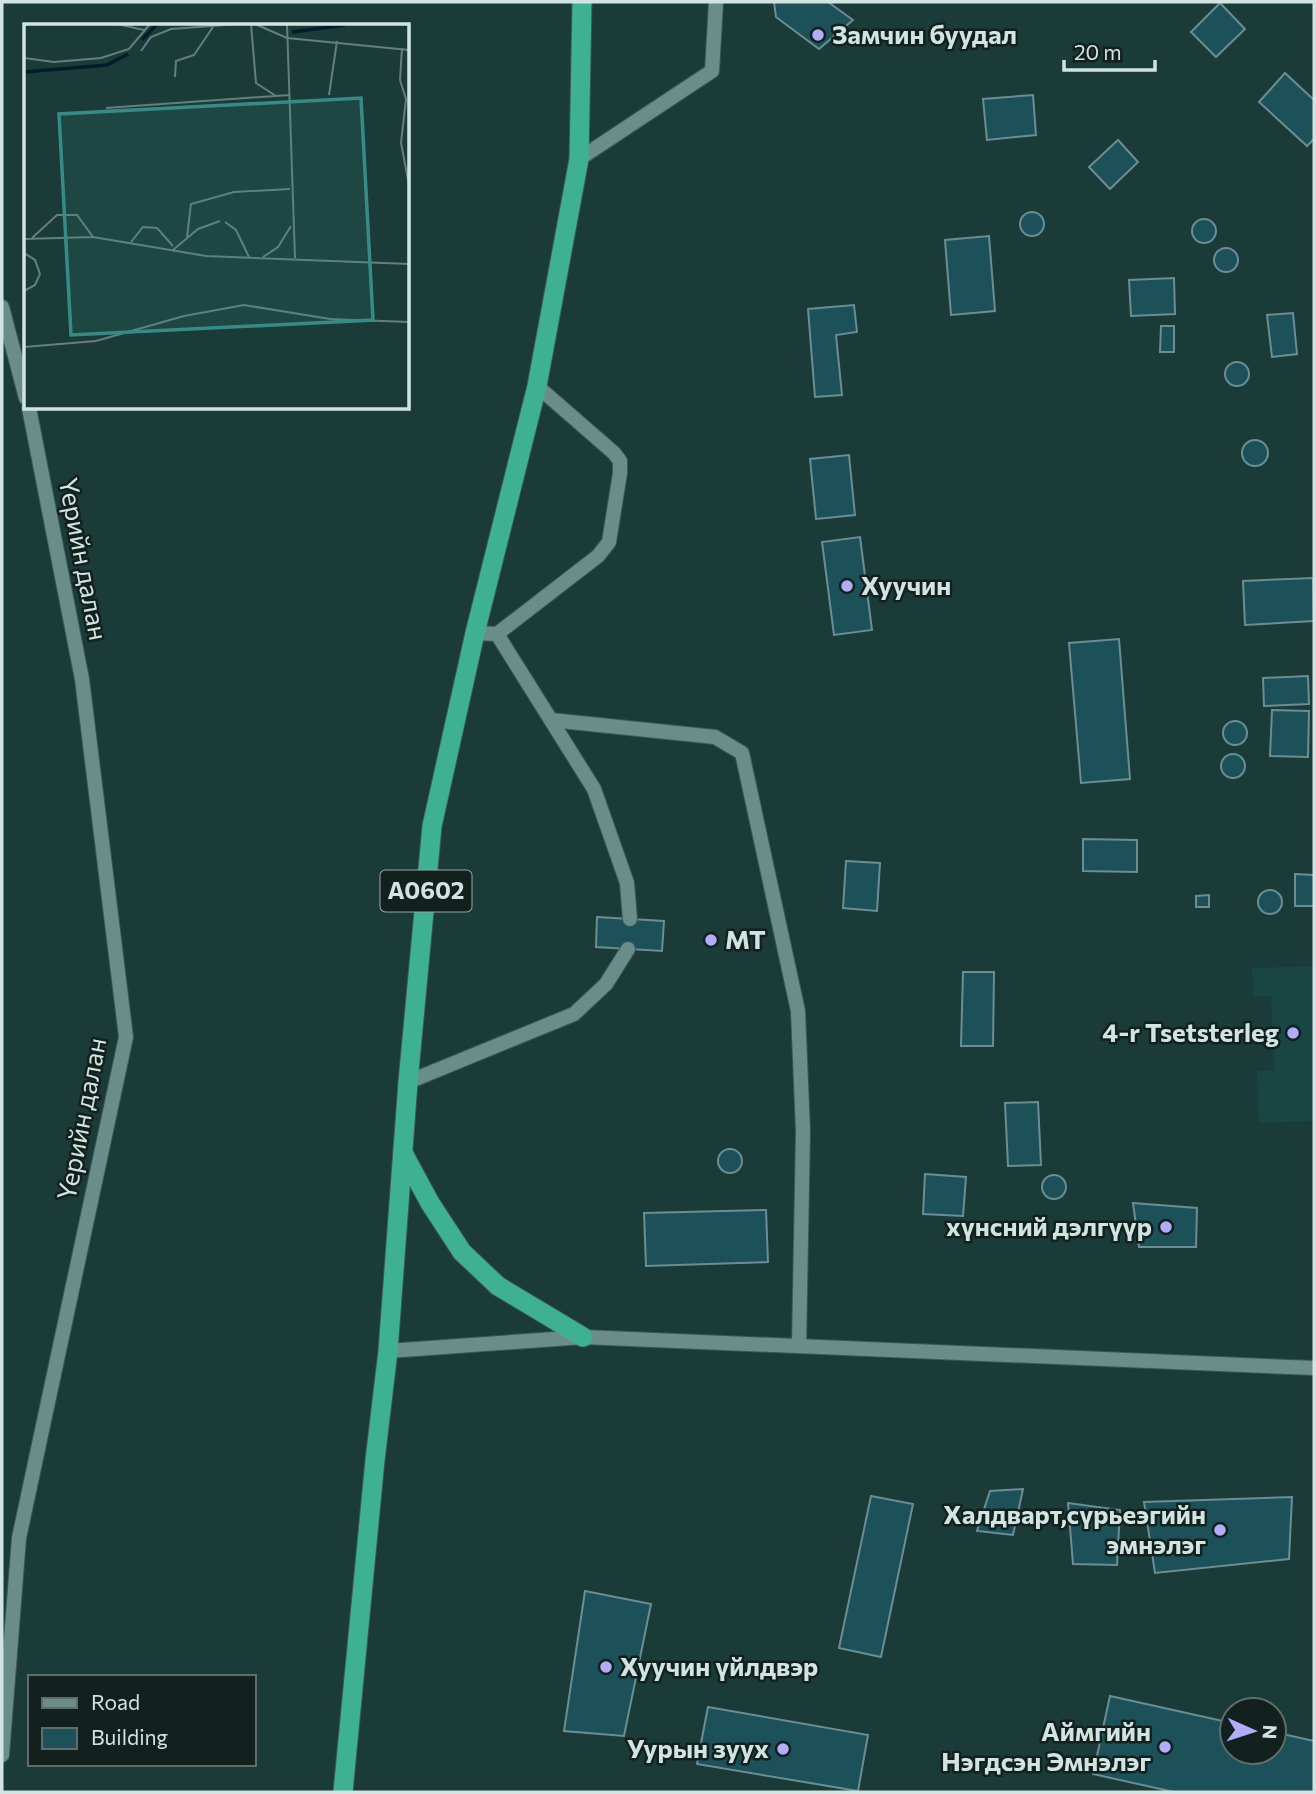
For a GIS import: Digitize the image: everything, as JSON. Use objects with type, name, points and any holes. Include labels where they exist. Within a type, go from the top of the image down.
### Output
[{"type":"highway","name":"A0602","points":[[343,1792],[388,1350],[402,1152],[432,825],[475,633],[537,386],[579,159],[582,2]]},
{"type":"highway","points":[[402,1152],[430,1203],[462,1252],[498,1286],[583,1337]]},
{"type":"street","points":[[579,159],[712,71],[716,2]]},
{"type":"street","points":[[2,307],[24,390]]},
{"type":"street","points":[[475,633],[497,634],[598,556],[609,541],[620,461],[537,386]]},
{"type":"street","name":"Үерийн далан","points":[[2,1755],[19,1538],[126,1037],[82,679],[29,410]]},
{"type":"street","points":[[497,634],[594,789],[626,883],[630,919]]},
{"type":"street","points":[[551,720],[715,737],[742,753],[798,1011],[803,1131],[799,1346]]},
{"type":"street","points":[[408,1082],[574,1014],[606,984],[628,949]]},
{"type":"street","points":[[388,1350],[583,1337],[1314,1368]]},
{"type":"shaded area","name":"4-r Tsetsterleg","points":[[1314,966],[1314,1121],[1259,1123],[1257,1071],[1274,1070],[1271,996],[1253,996],[1252,968]]},
{"type":"building","name":"Замчин буудал","points":[[774,2],[828,2],[853,20],[819,49],[776,17]]},
{"type":"building","points":[[1220,3],[1245,29],[1216,57],[1191,32]]},
{"type":"building","points":[[1285,73],[1314,100],[1314,139],[1307,146],[1259,102]]},
{"type":"building","points":[[1033,95],[1036,135],[987,140],[983,99]]},
{"type":"building","points":[[1118,140],[1138,162],[1110,189],[1089,167]]},
{"type":"building","points":[[1032,212],[1043,219],[1044,224],[1037,235],[1032,236],[1021,229],[1020,224],[1027,213]]},
{"type":"building","points":[[1204,219],[1215,226],[1216,231],[1209,242],[1204,243],[1193,236],[1192,231],[1199,220]]},
{"type":"building","points":[[989,236],[995,311],[951,315],[945,240]]},
{"type":"building","points":[[1226,248],[1237,255],[1238,260],[1231,271],[1226,272],[1215,265],[1214,260],[1221,249]]},
{"type":"building","points":[[1174,278],[1175,314],[1131,316],[1129,280]]},
{"type":"building","points":[[854,305],[857,332],[836,335],[842,395],[815,397],[808,309]]},
{"type":"building","points":[[1293,313],[1297,354],[1272,357],[1267,315]]},
{"type":"building","points":[[1161,326],[1174,326],[1174,352],[1160,352]]},
{"type":"building","points":[[1237,362],[1248,369],[1249,374],[1242,385],[1237,386],[1226,379],[1225,374],[1232,363]]},
{"type":"building","points":[[1255,440],[1265,443],[1268,453],[1265,463],[1255,466],[1245,463],[1242,453],[1245,443]]},
{"type":"building","points":[[849,455],[855,515],[816,519],[810,459]]},
{"type":"building","name":"Хуучин","points":[[860,537],[872,630],[834,635],[822,542]]},
{"type":"building","points":[[1313,578],[1314,621],[1245,625],[1243,581]]},
{"type":"building","points":[[1119,639],[1130,779],[1081,783],[1069,643]]},
{"type":"building","points":[[1308,676],[1309,704],[1264,706],[1263,678]]},
{"type":"building","points":[[1272,710],[1309,711],[1308,757],[1270,756]]},
{"type":"building","points":[[1235,721],[1246,728],[1247,733],[1240,744],[1235,745],[1224,738],[1223,733],[1230,722]]},
{"type":"building","points":[[1233,754],[1241,758],[1245,766],[1241,774],[1233,778],[1225,774],[1221,766],[1225,758]]},
{"type":"building","points":[[1083,839],[1137,840],[1137,872],[1083,871]]},
{"type":"building","points":[[846,861],[880,863],[877,911],[843,908]]},
{"type":"building","points":[[1295,874],[1314,875],[1314,906],[1295,906]]},
{"type":"building","points":[[1270,890],[1281,897],[1282,902],[1275,913],[1270,914],[1259,907],[1258,902],[1265,891]]},
{"type":"building","points":[[1209,895],[1209,907],[1196,907],[1196,896]]},
{"type":"building","points":[[597,917],[664,921],[662,951],[596,947]]},
{"type":"building","points":[[963,972],[994,972],[993,1046],[961,1046]]},
{"type":"building","points":[[1038,1102],[1041,1165],[1008,1166],[1005,1103]]},
{"type":"building","points":[[730,1149],[741,1156],[742,1161],[735,1172],[730,1173],[719,1166],[718,1161],[725,1150]]},
{"type":"building","points":[[925,1174],[966,1177],[963,1216],[923,1214]]},
{"type":"building","points":[[1054,1175],[1065,1182],[1066,1187],[1059,1198],[1054,1199],[1043,1192],[1042,1187],[1049,1176]]},
{"type":"building","name":"хүнсний дэлгүүр","points":[[1133,1203],[1197,1208],[1196,1247],[1139,1247]]},
{"type":"building","points":[[766,1210],[768,1262],[646,1266],[644,1213]]},
{"type":"building","points":[[1023,1489],[1013,1535],[977,1531],[990,1491]]},
{"type":"building","points":[[871,1496],[913,1504],[881,1657],[839,1648]]},
{"type":"building","name":"Халдварт,сүрьеэгийн эмнэлэг","points":[[1292,1497],[1289,1559],[1155,1573],[1144,1502]]},
{"type":"building","points":[[1068,1503],[1120,1510],[1117,1565],[1073,1564]]},
{"type":"building","name":"Хуучин үйлдвэр","points":[[585,1591],[651,1604],[624,1736],[564,1731]]},
{"type":"building","name":"Аймгийн Нэгдсэн Эмнэлэг","points":[[1110,1696],[1218,1720],[1218,1766],[1288,1766],[1288,1735],[1314,1741],[1314,1792],[1174,1792],[1093,1774]]},
{"type":"building","name":"Уурын зуух","points":[[708,1707],[868,1735],[858,1791],[697,1764]]},
{"type":"place","name":"Замчин буудал","points":[[818,35]]},
{"type":"place","name":"Хуучин","points":[[847,586]]},
{"type":"place","name":"MT","points":[[711,940]]},
{"type":"place","name":"4-r Tsetsterleg","points":[[1293,1033]]},
{"type":"place","name":"хүнсний дэлгүүр","points":[[1166,1227]]},
{"type":"place","name":"Халдварт,сүрьеэгийн эмнэлэг","points":[[1220,1530]]},
{"type":"place","name":"Хуучин үйлдвэр","points":[[606,1667]]},
{"type":"place","name":"Аймгийн Нэгдсэн Эмнэлэг","points":[[1165,1747]]},
{"type":"place","name":"Уурын зуух","points":[[783,1749]]}]
